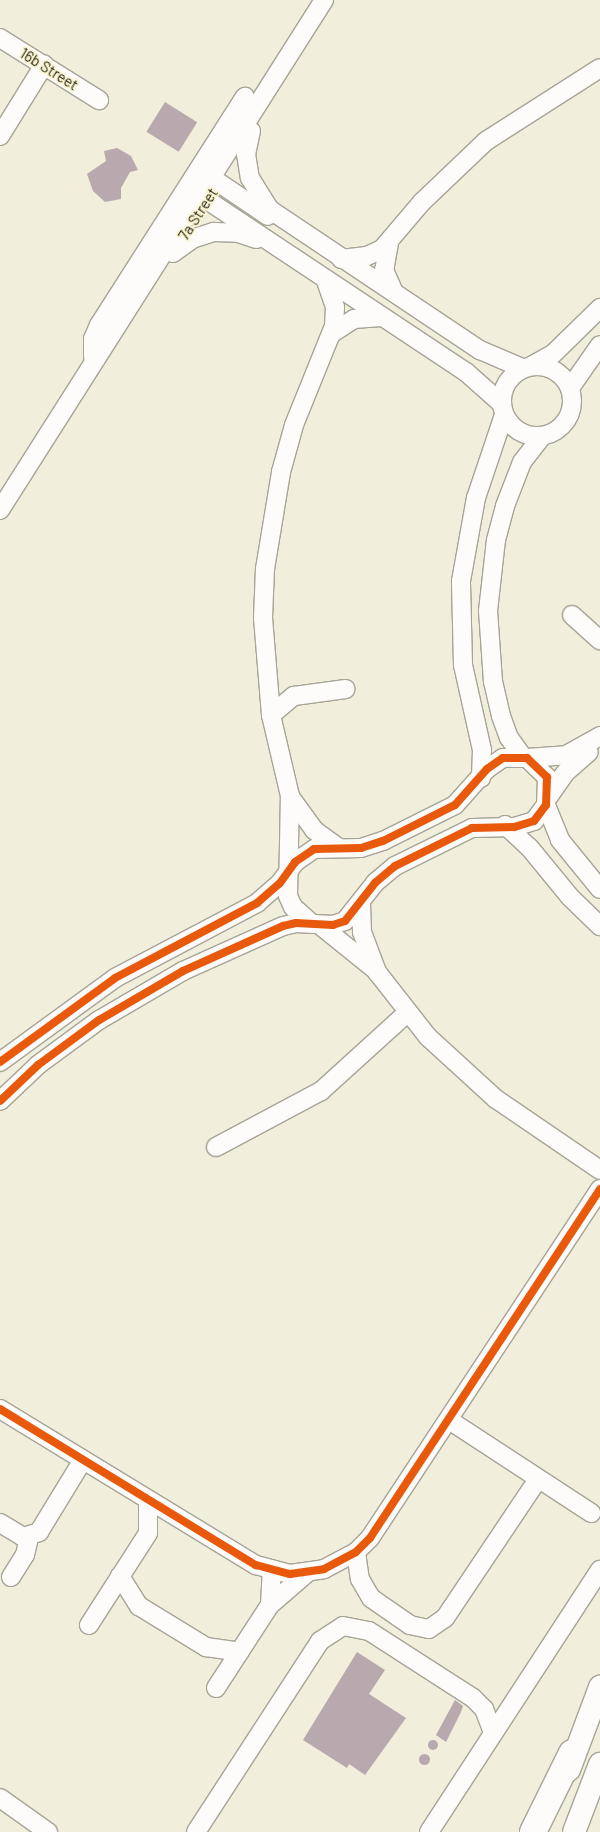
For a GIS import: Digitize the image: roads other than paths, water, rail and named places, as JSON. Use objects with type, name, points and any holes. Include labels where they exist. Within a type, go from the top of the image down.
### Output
[{"type":"highway","points":[[533,1832],[572,1753]]},
{"type":"main road","points":[[547,1832],[572,1753],[600,1687]]},
{"type":"main road","points":[[574,1832],[600,1764]]},
{"type":"street","name":"7a Street","points":[[214,180],[251,131],[317,2]]},
{"type":"street","name":"16b Street","points":[[0,38],[99,100]]},
{"type":"street","name":"7a Street","points":[[83,380],[93,361],[214,180],[276,71],[299,39]]},
{"type":"street","points":[[0,136],[44,65]]},
{"type":"street","points":[[341,259],[367,256],[389,243],[422,202],[486,141],[600,68]]},
{"type":"street","points":[[93,361],[93,339],[99,325],[244,98],[276,71]]},
{"type":"street","points":[[251,131],[246,154],[255,189],[269,209],[298,231]]},
{"type":"street","points":[[214,180],[298,231],[490,356],[527,367],[558,372],[570,388],[572,398],[568,418],[557,430],[542,436],[522,462],[505,506],[496,540],[488,602],[489,646],[497,699],[509,738],[525,758],[547,777],[548,800],[560,840],[600,889]]},
{"type":"street","name":"7a Street","points":[[0,510],[83,380],[173,253],[203,197]]},
{"type":"street","points":[[203,197],[280,251],[476,379],[503,409],[520,432],[542,436]]},
{"type":"street","points":[[173,253],[203,235],[226,232],[250,236],[280,251]]},
{"type":"street","points":[[389,243],[384,270],[396,295]]},
{"type":"street","points":[[326,281],[336,307],[331,334],[294,425],[271,520],[263,618],[272,715],[290,796],[288,896],[297,912],[316,924],[377,972],[407,1013],[478,1084],[600,1170]]},
{"type":"street","points":[[481,778],[482,750],[463,665],[460,581],[476,498],[503,409],[506,382],[527,367],[553,354],[600,308]]},
{"type":"street","points":[[331,334],[354,319],[381,317]]},
{"type":"street","points":[[570,388],[600,345]]},
{"type":"street","points":[[572,616],[600,640]]},
{"type":"street","points":[[272,715],[294,696],[346,689]]},
{"type":"street","points":[[0,1062],[115,978],[258,903],[314,849],[337,847],[361,848],[391,837],[455,805],[503,758],[566,755],[600,736]]},
{"type":"street","points":[[0,1101],[38,1065],[91,1025],[159,984],[270,930],[344,921],[361,903],[375,883],[395,866],[472,828],[534,821],[566,772],[600,744]]},
{"type":"street","points":[[290,796],[305,820],[337,847]]},
{"type":"street","points":[[504,825],[529,847],[570,897],[600,926]]},
{"type":"street","points":[[361,903],[362,932],[377,972]]},
{"type":"street","points":[[216,1147],[321,1091],[407,1013]]},
{"type":"street","points":[[0,1409],[256,1565],[272,1571],[307,1573],[341,1563],[356,1552],[449,1420],[600,1189]]},
{"type":"street","points":[[449,1420],[590,1513]]},
{"type":"street","points":[[29,1537],[39,1532],[83,1460]]},
{"type":"street","points":[[356,1552],[360,1579],[370,1598],[410,1626],[429,1629],[445,1618],[538,1478]]},
{"type":"street","points":[[148,1500],[148,1533]]},
{"type":"street","points":[[90,1625],[148,1533],[178,1518]]},
{"type":"street","points":[[0,1523],[29,1537]]},
{"type":"street","points":[[11,1577],[25,1555],[29,1537]]},
{"type":"street","points":[[429,1832],[600,1570]]},
{"type":"street","points":[[270,1605],[272,1571]]},
{"type":"street","points":[[206,1647],[220,1682],[270,1605],[307,1573]]},
{"type":"street","points":[[120,1576],[139,1606]]},
{"type":"street","points":[[104,1602],[139,1606],[206,1647],[240,1652]]},
{"type":"street","points":[[196,1832],[320,1641],[343,1626],[369,1631],[473,1698],[484,1710],[494,1732]]},
{"type":"street","points":[[0,1798],[48,1832]]}]
